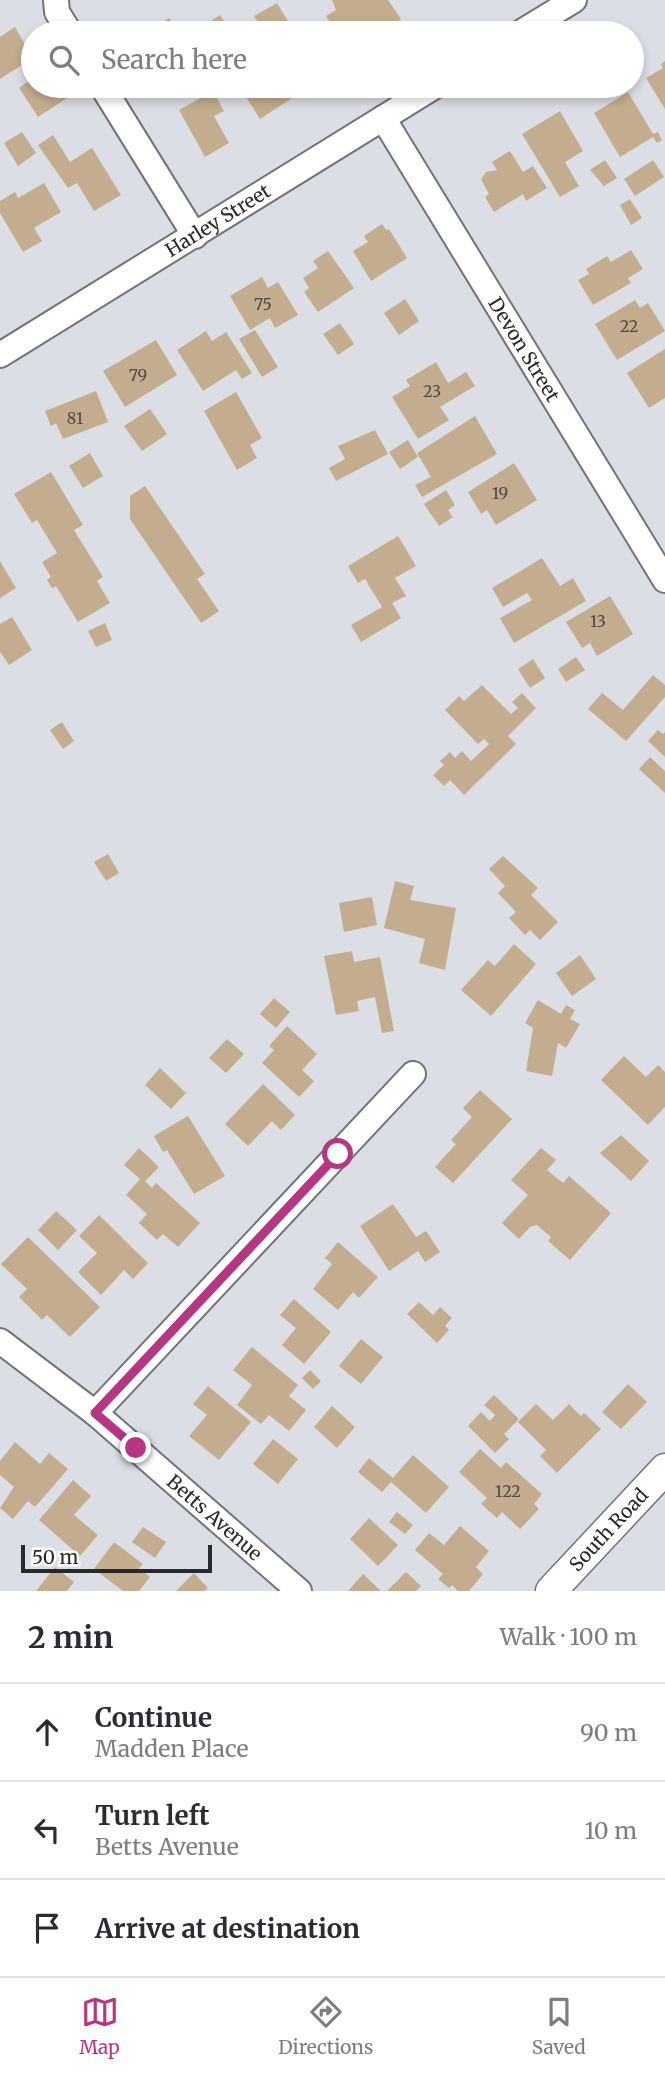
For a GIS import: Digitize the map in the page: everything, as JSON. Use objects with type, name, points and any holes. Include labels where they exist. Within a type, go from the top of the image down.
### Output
[{"type":"street","points":[[56,0],[57,12],[63,21]]},
{"type":"street","points":[[540,21],[574,0]]},
{"type":"street","points":[[109,98],[195,236]]},
{"type":"street","name":"Harley Street","points":[[0,355],[416,98]]},
{"type":"street","name":"Devon Street","points":[[383,118],[665,580]]},
{"type":"street","points":[[95,1413],[413,1074]]},
{"type":"street","name":"Betts Avenue","points":[[0,1341],[95,1413],[299,1591]]},
{"type":"street","name":"South Road","points":[[551,1591],[665,1469]]},
{"type":"building","points":[[332,0],[388,0],[401,19],[329,21],[326,16],[336,10]]},
{"type":"building","points":[[277,3],[288,21],[257,21],[254,16]]},
{"type":"building","points":[[220,15],[224,21],[211,21]]},
{"type":"building","points":[[15,27],[21,37],[21,66],[0,79],[0,37]]},
{"type":"building","points":[[665,61],[665,109],[646,78],[663,68],[661,64]]},
{"type":"building","points":[[26,98],[67,98],[38,117]]},
{"type":"building","points":[[200,98],[217,98],[224,111],[214,116],[229,143],[205,157],[179,110]]},
{"type":"building","points":[[247,98],[291,99],[260,119]]},
{"type":"building","points":[[618,98],[632,98],[653,134],[658,132],[662,140],[657,143],[653,137],[620,157],[594,113]]},
{"type":"building","points":[[560,111],[583,151],[565,162],[579,186],[560,197],[522,134]]},
{"type":"building","points":[[22,132],[36,153],[18,166],[4,143]]},
{"type":"building","points":[[53,135],[70,162],[92,148],[121,195],[94,211],[77,183],[68,188],[38,145]]},
{"type":"building","points":[[510,151],[523,172],[533,166],[547,188],[526,201],[523,194],[494,212],[485,197],[489,194],[481,179],[486,172],[497,170],[492,162]]},
{"type":"building","points":[[605,160],[617,178],[604,186],[590,170]]},
{"type":"building","points":[[653,160],[664,177],[635,196],[624,179]]},
{"type":"building","points":[[44,183],[61,212],[34,228],[42,241],[23,252],[0,213],[0,201],[15,192],[18,198]]},
{"type":"building","points":[[630,199],[642,218],[631,225],[620,205]]},
{"type":"building","points":[[382,224],[386,230],[389,229],[407,258],[371,281],[353,251],[368,242],[364,236]]},
{"type":"building","points":[[631,250],[643,269],[628,278],[631,283],[593,305],[578,280],[589,274],[586,269],[607,256],[611,262]]},
{"type":"building","points":[[328,251],[354,288],[318,312],[304,292],[309,288],[303,278],[318,268],[313,261]]},
{"type":"building","points":[[262,277],[268,288],[278,282],[298,315],[275,328],[270,318],[250,330],[230,296]]},
{"type":"building","points":[[405,299],[419,321],[399,335],[384,313]]},
{"type":"building","points":[[635,300],[640,308],[648,303],[665,331],[617,360],[595,324]]},
{"type":"building","points":[[340,323],[354,344],[338,355],[323,334]]},
{"type":"building","points":[[255,330],[278,367],[262,377],[239,339]]},
{"type":"building","points":[[206,331],[212,341],[226,332],[252,373],[242,379],[236,370],[203,391],[177,350]]},
{"type":"building","points":[[156,340],[177,375],[125,407],[103,371]]},
{"type":"building","points":[[665,349],[665,398],[649,408],[627,373]]},
{"type":"building","points":[[436,362],[448,383],[466,372],[475,386],[440,407],[449,420],[418,439],[392,397],[410,386],[406,380]]},
{"type":"building","points":[[96,391],[108,422],[63,439],[56,423],[51,426],[45,411]]},
{"type":"building","points":[[236,392],[262,438],[250,445],[257,458],[237,470],[204,411]]},
{"type":"building","points":[[150,409],[167,434],[142,451],[124,426]]},
{"type":"building","points":[[475,416],[497,454],[422,497],[415,485],[431,477],[417,453]]},
{"type":"building","points":[[375,430],[388,454],[336,481],[329,468],[345,459],[338,446]]},
{"type":"building","points":[[408,440],[418,457],[400,469],[389,452]]},
{"type":"building","points":[[90,453],[103,476],[83,488],[69,466]]},
{"type":"building","points":[[514,463],[537,500],[496,525],[487,510],[481,514],[468,492]]},
{"type":"building","points":[[51,472],[83,525],[74,530],[103,577],[97,581],[110,603],[78,622],[56,586],[52,588],[47,580],[51,577],[42,562],[57,553],[37,520],[32,523],[14,494]]},
{"type":"building","points":[[145,486],[205,574],[197,579],[219,611],[201,623],[130,519],[130,496]]},
{"type":"building","points":[[446,490],[455,505],[448,510],[453,517],[439,526],[424,504]]},
{"type":"building","points":[[398,536],[416,566],[395,578],[406,596],[392,603],[401,618],[361,642],[351,625],[382,607],[365,579],[358,583],[348,566]]},
{"type":"building","points":[[542,558],[560,586],[573,578],[586,601],[514,643],[500,618],[532,600],[527,593],[503,607],[492,588]]},
{"type":"building","points":[[0,561],[16,588],[0,598]]},
{"type":"building","points":[[610,596],[633,634],[597,656],[590,643],[582,648],[566,622]]},
{"type":"building","points":[[12,617],[32,650],[9,665],[0,652],[0,624]]},
{"type":"building","points":[[105,623],[112,640],[96,647],[88,631]]},
{"type":"building","points":[[576,657],[585,670],[566,682],[558,669]]},
{"type":"building","points":[[533,659],[545,678],[530,688],[518,669]]},
{"type":"building","points":[[653,675],[665,685],[665,697],[626,741],[588,709],[602,693],[623,710]]},
{"type":"building","points":[[482,685],[511,714],[518,708],[512,702],[522,693],[536,708],[508,736],[516,744],[464,795],[450,780],[444,786],[433,775],[444,765],[440,761],[450,752],[455,758],[462,751],[471,761],[489,744],[484,739],[478,744],[445,710],[459,696],[464,701]]},
{"type":"building","points":[[62,722],[74,741],[63,749],[50,730]]},
{"type":"building","points":[[658,730],[663,734],[665,732],[665,757],[648,741]]},
{"type":"building","points":[[650,757],[665,771],[665,793],[639,769]]},
{"type":"building","points":[[108,854],[119,873],[106,881],[94,862]]},
{"type":"building","points":[[503,856],[538,888],[531,895],[558,922],[540,940],[530,930],[525,935],[509,918],[516,912],[498,893],[505,886],[489,869]]},
{"type":"building","points":[[395,881],[414,886],[410,900],[456,908],[445,970],[419,963],[425,939],[384,928]]},
{"type":"building","points":[[372,897],[377,925],[344,932],[339,903]]},
{"type":"building","points":[[514,944],[536,964],[491,1016],[461,990],[488,960],[495,966]]},
{"type":"building","points":[[352,951],[354,962],[380,957],[394,1031],[382,1033],[375,997],[357,1001],[359,1011],[336,1015],[324,956]]},
{"type":"building","points":[[580,955],[596,979],[572,996],[556,973]]},
{"type":"building","points":[[274,998],[290,1012],[276,1028],[260,1014]]},
{"type":"building","points":[[538,1000],[561,1014],[566,1005],[575,1010],[570,1019],[580,1024],[566,1048],[558,1043],[552,1076],[526,1071],[533,1028],[525,1023]]},
{"type":"building","points":[[287,1026],[317,1054],[302,1070],[314,1081],[299,1097],[262,1063],[274,1050],[269,1046]]},
{"type":"building","points":[[227,1039],[244,1054],[226,1073],[209,1058]]},
{"type":"building","points":[[624,1056],[646,1077],[658,1065],[665,1072],[665,1107],[648,1125],[601,1080]]},
{"type":"building","points":[[160,1068],[186,1093],[171,1109],[145,1085]]},
{"type":"building","points":[[263,1084],[295,1115],[281,1130],[272,1121],[248,1146],[225,1124]]},
{"type":"building","points":[[480,1090],[512,1119],[453,1183],[435,1167],[456,1144],[451,1140],[472,1117],[463,1108]]},
{"type":"building","points":[[188,1116],[225,1176],[194,1194],[167,1150],[163,1152],[154,1136]]},
{"type":"building","points":[[621,1135],[649,1161],[631,1181],[600,1153]]},
{"type":"building","points":[[139,1148],[159,1167],[145,1181],[152,1188],[156,1183],[200,1223],[178,1247],[163,1234],[157,1240],[139,1223],[147,1214],[126,1195],[140,1179],[124,1165]]},
{"type":"building","points":[[541,1148],[556,1160],[547,1170],[563,1183],[569,1176],[611,1213],[570,1260],[548,1241],[551,1237],[537,1225],[530,1227],[519,1239],[502,1223],[528,1195],[511,1180]]},
{"type":"building","points":[[393,1204],[416,1237],[426,1231],[440,1252],[425,1262],[418,1251],[389,1271],[360,1226]]},
{"type":"building","points":[[56,1211],[77,1230],[58,1250],[38,1230]]},
{"type":"building","points":[[99,1215],[148,1263],[133,1279],[124,1270],[101,1295],[78,1272],[97,1253],[79,1236]]},
{"type":"building","points":[[28,1237],[100,1307],[70,1337],[47,1315],[42,1320],[19,1297],[27,1289],[1,1264]]},
{"type":"building","points":[[338,1242],[378,1277],[359,1298],[353,1292],[338,1310],[313,1289],[332,1264],[325,1258]]},
{"type":"building","points":[[294,1299],[331,1332],[304,1364],[282,1345],[296,1328],[280,1315]]},
{"type":"building","points":[[419,1302],[433,1315],[440,1307],[452,1318],[445,1326],[449,1330],[437,1343],[407,1314]]},
{"type":"building","points":[[361,1339],[383,1357],[361,1384],[339,1366]]},
{"type":"building","points":[[252,1347],[298,1385],[289,1396],[306,1410],[289,1431],[269,1415],[261,1424],[237,1405],[252,1385],[233,1370]]},
{"type":"building","points":[[310,1370],[321,1381],[313,1389],[302,1378]]},
{"type":"building","points":[[628,1384],[647,1402],[621,1429],[602,1412]]},
{"type":"building","points":[[208,1386],[251,1422],[219,1460],[189,1436],[207,1415],[193,1404]]},
{"type":"building","points":[[494,1395],[519,1419],[504,1434],[509,1439],[495,1453],[468,1426],[481,1412],[490,1421],[495,1415],[484,1405]]},
{"type":"building","points":[[536,1404],[553,1420],[569,1404],[581,1416],[584,1413],[601,1429],[557,1473],[540,1456],[546,1450],[518,1422]]},
{"type":"building","points":[[332,1406],[355,1427],[337,1448],[314,1427]]},
{"type":"building","points":[[273,1439],[298,1459],[278,1484],[253,1464]]},
{"type":"building","points":[[15,1442],[40,1464],[49,1453],[68,1469],[35,1507],[28,1501],[13,1519],[0,1508],[14,1487],[0,1475],[0,1461]]},
{"type":"building","points":[[480,1449],[501,1468],[506,1462],[542,1494],[534,1504],[539,1509],[520,1529],[502,1512],[497,1518],[481,1504],[487,1498],[459,1472]]},
{"type":"building","points":[[413,1455],[449,1487],[426,1513],[391,1482],[382,1492],[358,1472],[369,1458],[393,1478]]},
{"type":"building","points":[[73,1480],[91,1496],[74,1515],[98,1535],[80,1556],[39,1520]]},
{"type":"building","points":[[397,1512],[413,1525],[405,1534],[389,1522]]},
{"type":"building","points":[[369,1518],[398,1545],[378,1566],[350,1539]]},
{"type":"building","points":[[460,1526],[489,1551],[476,1567],[483,1574],[469,1591],[458,1591],[452,1585],[449,1588],[438,1579],[443,1574],[415,1550],[429,1533],[444,1545]]},
{"type":"building","points":[[143,1527],[166,1542],[155,1558],[132,1542]]},
{"type":"building","points":[[114,1542],[143,1564],[139,1568],[150,1577],[139,1591],[123,1591],[94,1569]]},
{"type":"building","points":[[55,1567],[74,1582],[67,1591],[36,1591]]},
{"type":"building","points":[[406,1572],[421,1586],[416,1591],[387,1591]]},
{"type":"building","points":[[194,1573],[208,1588],[204,1591],[176,1591]]},
{"type":"building","points":[[363,1574],[381,1591],[348,1591]]},
{"type":"route","points":[[136,1448],[95,1413],[338,1154]]}]
